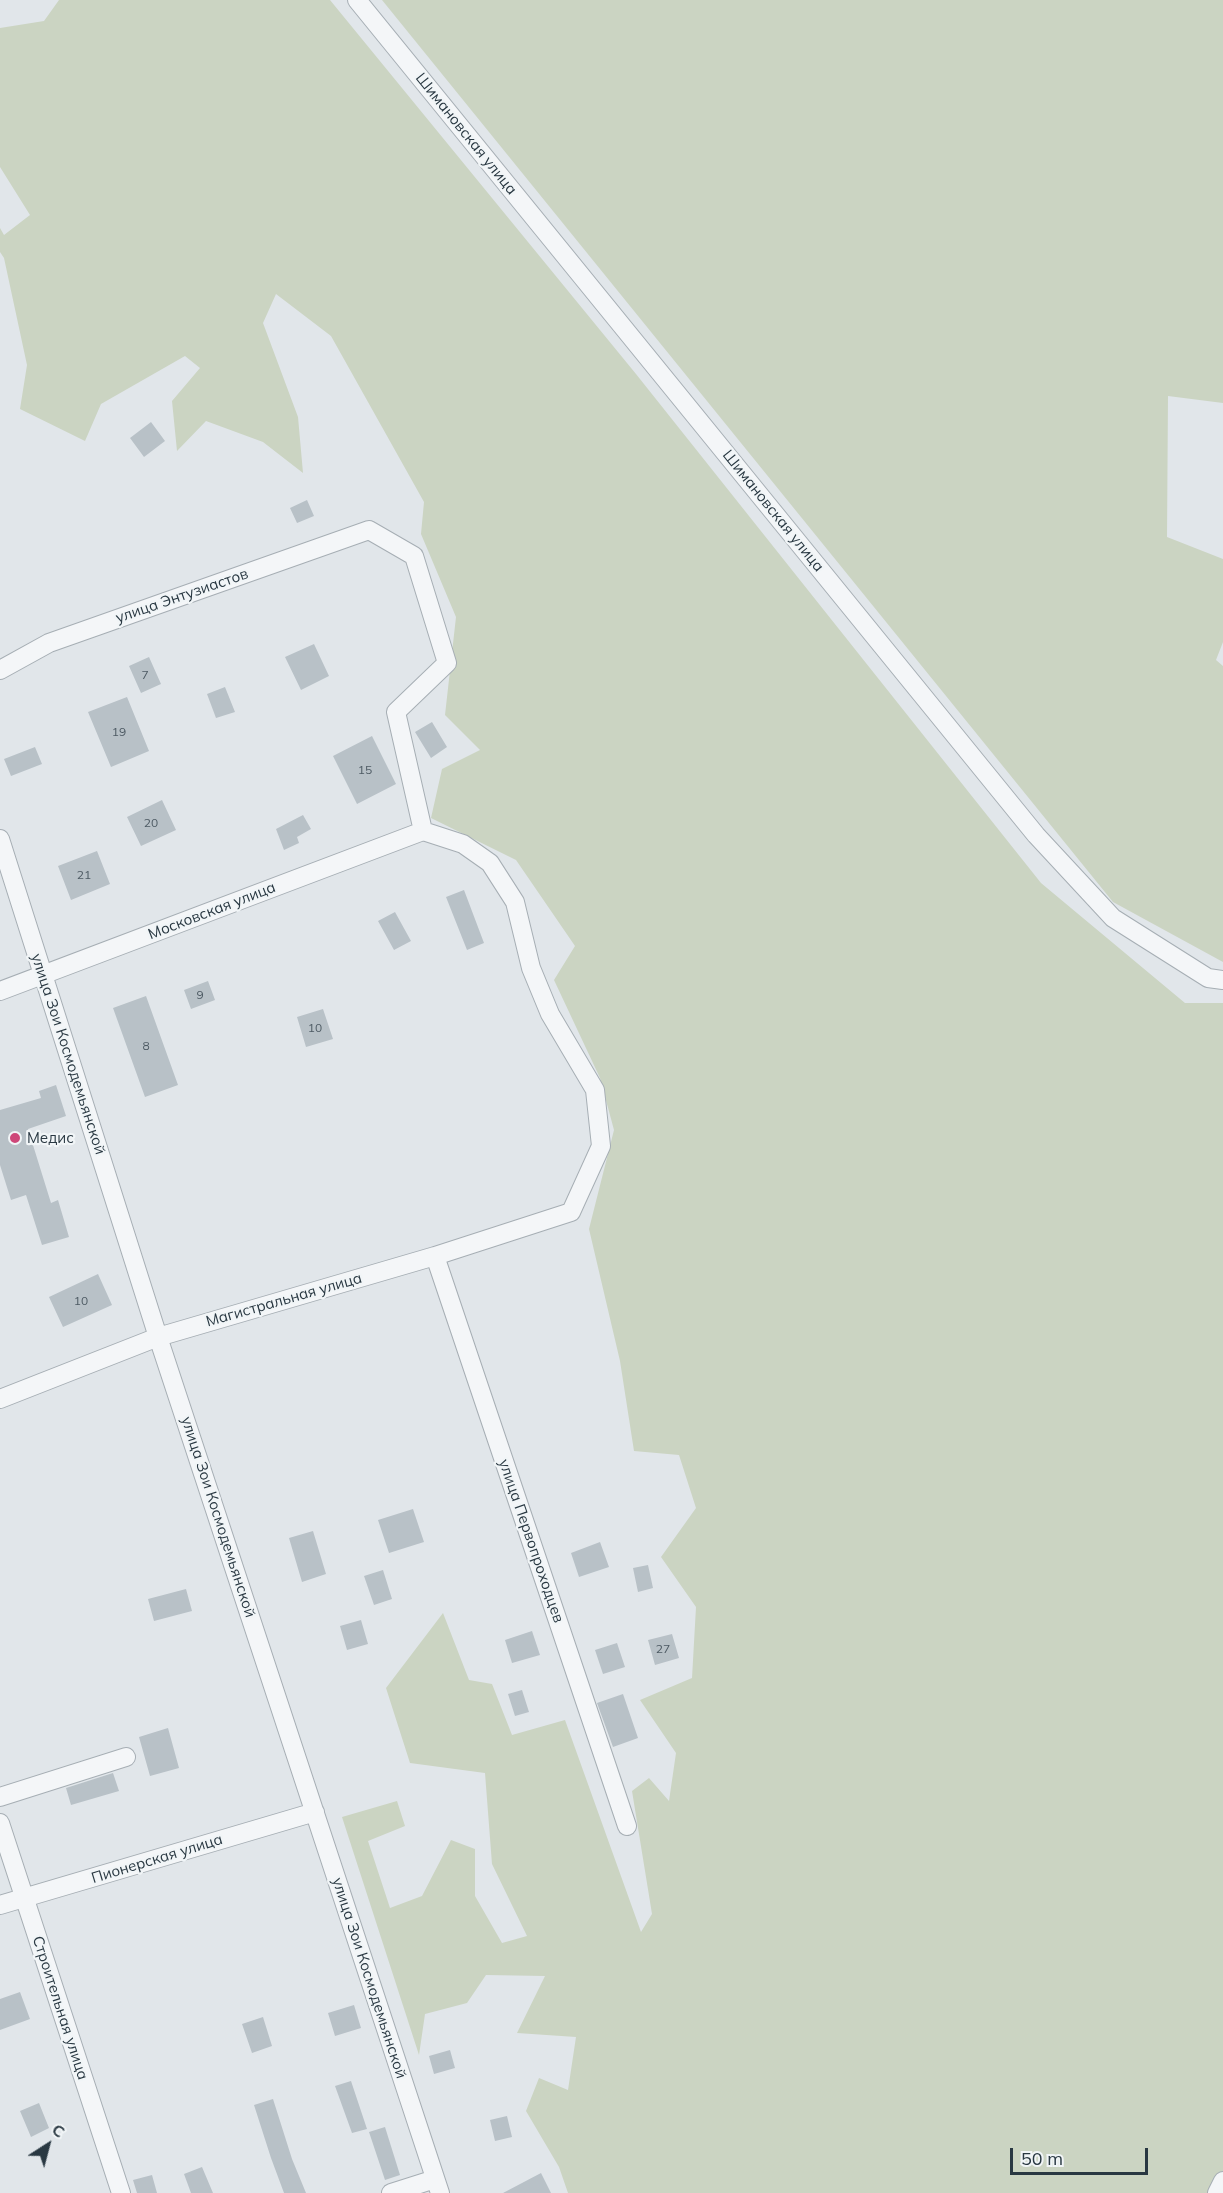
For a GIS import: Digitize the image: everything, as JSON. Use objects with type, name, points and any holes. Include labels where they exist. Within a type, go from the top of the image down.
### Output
[{"type":"street","name":"Шимановская улица","points":[[357,0],[1036,835],[1113,918],[1208,978],[1223,980]]},
{"type":"street","name":"улица Энтузиастов","points":[[0,670],[49,643],[369,530],[414,556],[447,663],[396,712],[423,831]]},
{"type":"street","name":"Московская улица","points":[[0,991],[423,831]]},
{"type":"street","name":"Магистральная улица","points":[[0,1399],[158,1337],[435,1256],[571,1212],[601,1146],[595,1090],[550,1014],[531,968],[515,902],[490,863],[463,844],[423,831]]},
{"type":"street","name":"улица Зои Космодемьянской","points":[[0,839],[158,1337],[437,2186]]},
{"type":"street","name":"улица Первопроходцев","points":[[435,1256],[627,1826]]},
{"type":"street","points":[[0,1797],[126,1757]]},
{"type":"street","name":"Пионерская улица","points":[[0,1905],[315,1812]]},
{"type":"street","name":"Строительная улица","points":[[0,1823],[121,2193]]},
{"type":"street","points":[[1217,2193],[1223,2181]]},
{"type":"street","points":[[391,2193],[437,2186]]},
{"type":"green space","points":[[59,0],[330,0],[636,374],[1041,883],[1185,1003],[1223,1003],[1223,2193],[568,2193],[559,2167],[526,2111],[539,2078],[568,2090],[576,2037],[517,2033],[545,1976],[486,1975],[467,2003],[425,2014],[419,2055],[342,1817],[397,1801],[405,1826],[368,1841],[390,1908],[422,1896],[451,1840],[475,1849],[475,1896],[502,1943],[527,1936],[492,1864],[485,1773],[410,1763],[386,1688],[443,1613],[469,1680],[492,1684],[512,1735],[565,1720],[641,1932],[652,1914],[632,1791],[649,1778],[669,1801],[676,1753],[640,1700],[692,1678],[696,1607],[661,1557],[696,1508],[679,1455],[634,1451],[620,1361],[589,1229],[614,1130],[600,1078],[554,980],[575,946],[516,860],[431,818],[442,769],[480,750],[445,715],[456,617],[421,534],[424,502],[331,336],[276,294],[263,323],[298,417],[303,473],[263,442],[206,421],[177,451],[172,401],[200,368],[185,356],[101,404],[85,441],[20,409],[27,365],[4,258],[0,252],[0,228],[4,235],[30,215],[0,167],[0,28],[44,21]]},
{"type":"green space","points":[[382,0],[1223,0],[1223,403],[1168,396],[1167,537],[1223,559],[1223,642],[1216,660],[1223,666],[1223,962],[1113,902]]},
{"type":"building","points":[[151,422],[165,441],[144,457],[130,438]]},
{"type":"building","points":[[307,500],[314,516],[297,523],[290,508]]},
{"type":"building","points":[[314,644],[329,676],[301,690],[285,657]]},
{"type":"building","points":[[149,657],[161,684],[141,693],[129,666]]},
{"type":"building","points":[[225,687],[235,712],[216,718],[207,694]]},
{"type":"building","points":[[127,697],[149,751],[111,767],[88,712]]},
{"type":"building","points":[[432,722],[447,747],[431,758],[415,732]]},
{"type":"building","points":[[372,736],[396,784],[357,804],[333,756]]},
{"type":"building","points":[[35,747],[42,764],[11,776],[4,759]]},
{"type":"building","points":[[162,800],[176,830],[141,846],[127,817]]},
{"type":"building","points":[[303,815],[311,829],[297,837],[299,843],[284,850],[276,829]]},
{"type":"building","points":[[97,851],[110,884],[71,900],[58,866]]},
{"type":"building","points":[[464,890],[484,943],[467,950],[446,897]]},
{"type":"building","points":[[395,912],[411,941],[394,950],[378,921]]},
{"type":"building","points":[[208,981],[215,1000],[191,1009],[184,990]]},
{"type":"building","points":[[146,996],[178,1085],[145,1097],[113,1008]]},
{"type":"building","points":[[323,1009],[333,1039],[306,1047],[297,1017]]},
{"type":"building","points":[[56,1085],[66,1116],[28,1129],[51,1203],[58,1200],[69,1237],[42,1245],[26,1195],[11,1200],[0,1165],[0,1110],[41,1098],[39,1091]]},
{"type":"building","points":[[98,1274],[112,1305],[63,1327],[49,1297]]},
{"type":"building","points":[[413,1509],[424,1542],[389,1553],[378,1520]]},
{"type":"building","points":[[313,1531],[326,1574],[302,1582],[289,1538]]},
{"type":"building","points":[[600,1542],[609,1567],[579,1577],[571,1553]]},
{"type":"building","points":[[648,1565],[653,1588],[638,1592],[633,1568]]},
{"type":"building","points":[[383,1570],[392,1599],[374,1605],[364,1576]]},
{"type":"building","points":[[186,1589],[192,1611],[154,1621],[148,1599]]},
{"type":"building","points":[[361,1620],[368,1644],[347,1650],[340,1626]]},
{"type":"building","points":[[532,1631],[540,1655],[512,1663],[505,1640]]},
{"type":"building","points":[[672,1634],[679,1658],[655,1665],[648,1640]]},
{"type":"building","points":[[617,1643],[625,1667],[603,1674],[595,1650]]},
{"type":"building","points":[[522,1690],[529,1712],[515,1716],[508,1694]]},
{"type":"building","points":[[623,1694],[638,1738],[613,1747],[597,1703]]},
{"type":"building","points":[[168,1728],[179,1768],[150,1776],[139,1737]]},
{"type":"building","points":[[113,1773],[119,1791],[71,1805],[66,1788]]},
{"type":"building","points":[[20,1992],[30,2019],[0,2030],[0,1999]]},
{"type":"building","points":[[354,2005],[361,2028],[335,2036],[328,2013]]},
{"type":"building","points":[[263,2017],[272,2046],[252,2053],[242,2024]]},
{"type":"building","points":[[450,2050],[455,2068],[434,2074],[429,2056]]},
{"type":"building","points":[[351,2081],[367,2129],[352,2133],[335,2086]]},
{"type":"building","points":[[273,2099],[292,2159],[306,2193],[284,2193],[271,2158],[254,2105]]},
{"type":"building","points":[[39,2103],[49,2128],[31,2137],[20,2111]]},
{"type":"building","points":[[507,2116],[512,2137],[495,2141],[490,2120]]},
{"type":"building","points":[[385,2127],[400,2175],[385,2180],[369,2132]]},
{"type":"building","points":[[202,2167],[213,2193],[191,2193],[184,2174]]},
{"type":"building","points":[[541,2173],[551,2193],[503,2193]]},
{"type":"building","points":[[152,2175],[157,2193],[137,2193],[133,2180]]},
{"type":"place","name":"Медис","points":[[15,1138]]}]
